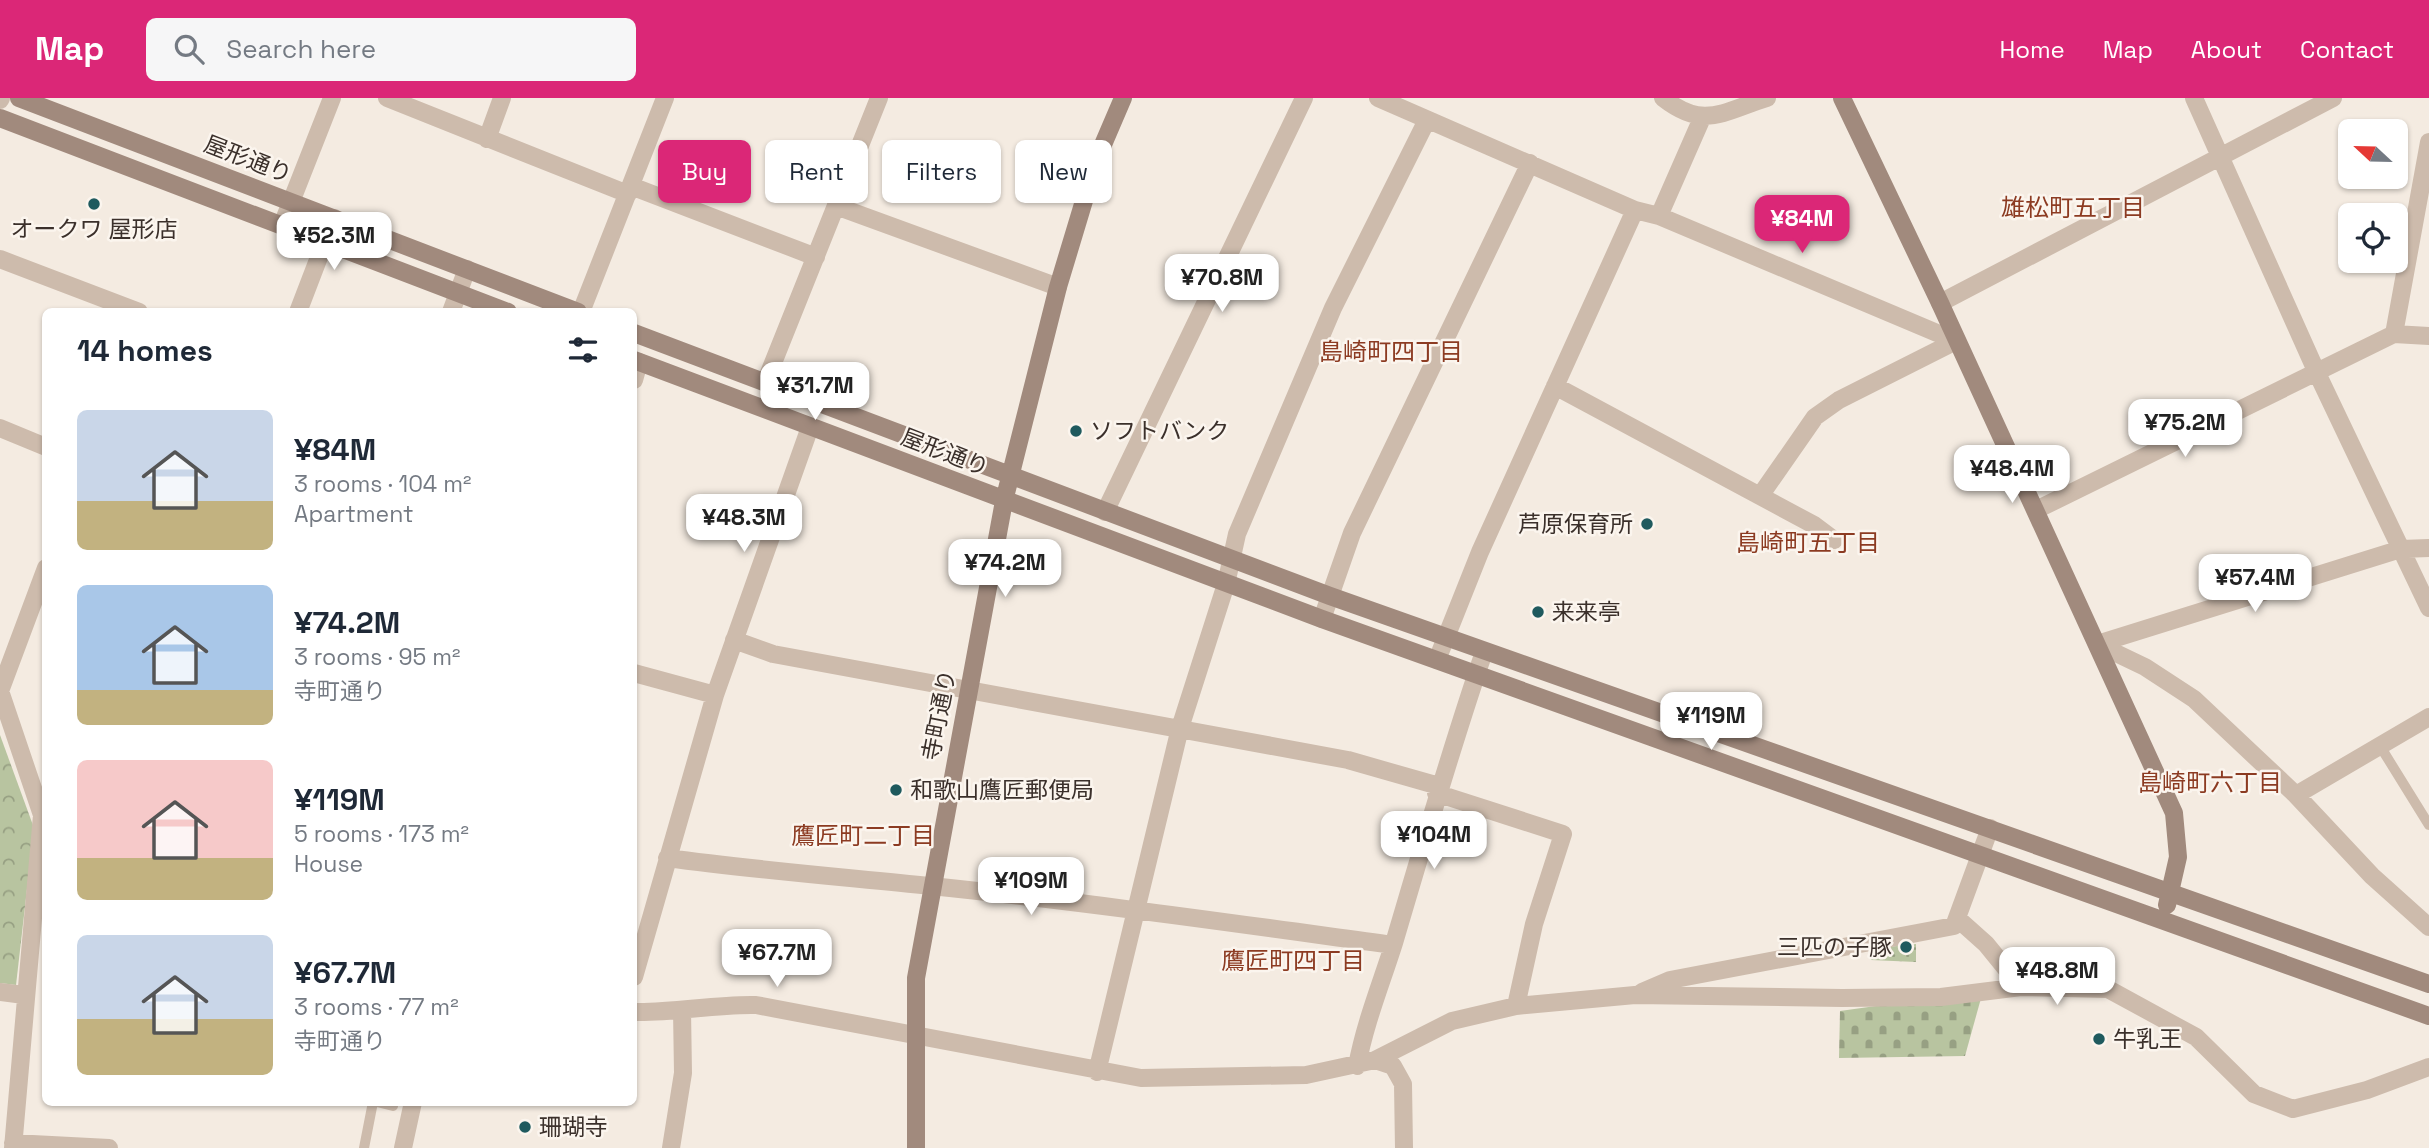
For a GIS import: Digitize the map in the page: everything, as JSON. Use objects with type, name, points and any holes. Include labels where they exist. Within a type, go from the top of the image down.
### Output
[{"type":"street","name":"屋形通り","points":[[19,98],[569,308]]},
{"type":"street","points":[[282,225],[332,98]]},
{"type":"street","points":[[387,98],[486,139],[816,257]]},
{"type":"street","points":[[486,139],[502,98]]},
{"type":"street","points":[[582,308],[665,98]]},
{"type":"street","points":[[765,383],[879,98]]},
{"type":"street","points":[[1009,477],[1058,287],[1096,161],[1123,98]]},
{"type":"street","points":[[1105,512],[1304,98]]},
{"type":"street","points":[[1378,98],[1635,210],[1660,216],[1956,341]]},
{"type":"street","points":[[1664,98],[1678,109],[1709,110],[1767,98]]},
{"type":"street","points":[[1842,98],[1940,303],[2174,813],[2178,857],[2162,919]]},
{"type":"street","points":[[2194,98],[2317,373],[2429,608]]},
{"type":"street","points":[[1940,303],[2333,98]]},
{"type":"street","points":[[1660,216],[1709,110]]},
{"type":"street","points":[[0,118],[498,308]]},
{"type":"street","points":[[1097,1072],[1180,728],[1226,584],[1230,559],[1242,521],[1327,321],[1427,120]]},
{"type":"street","points":[[2394,334],[2429,142]]},
{"type":"street","points":[[1322,619],[1352,533],[1530,163]]},
{"type":"street","points":[[836,206],[1058,287]]},
{"type":"street","points":[[1437,660],[1480,552],[1635,210]]},
{"type":"street","points":[[300,308],[334,218]]},
{"type":"street","points":[[0,258],[129,308]]},
{"type":"street","points":[[452,308],[467,269]]},
{"type":"street","name":"屋形通り","points":[[637,334],[1009,477],[1484,652],[2429,984]]},
{"type":"street","points":[[2036,510],[2394,334],[2429,336]]},
{"type":"street","points":[[1760,496],[1815,417],[1839,400],[1956,341]]},
{"type":"street","name":"屋形通り","points":[[637,361],[1226,584],[2429,1016]]},
{"type":"street","points":[[1555,386],[1814,525],[1834,540]]},
{"type":"street","points":[[637,966],[715,695],[810,427]]},
{"type":"street","points":[[0,428],[42,445]]},
{"type":"street","name":"寺町通り","points":[[916,1148],[916,978],[1009,477]]},
{"type":"street","points":[[2097,644],[2401,549],[2429,548]]},
{"type":"street","points":[[41,592],[0,691],[42,815],[40,899],[24,995],[13,1145],[109,1148]]},
{"type":"street","points":[[734,640],[773,654],[1348,760],[1563,834],[1534,924],[1516,1006]]},
{"type":"street","points":[[2097,644],[2145,667],[2194,699],[2296,795],[2372,876],[2429,927]]},
{"type":"street","points":[[1357,1066],[1364,1032],[1393,946],[1438,789],[1484,652]]},
{"type":"street","points":[[637,674],[715,695]]},
{"type":"street","points":[[2296,795],[2429,717]]},
{"type":"street","points":[[1635,995],[1670,979],[1954,926],[1990,828]]},
{"type":"street","points":[[667,858],[756,871],[931,886],[1135,910],[1393,946]]},
{"type":"street","points":[[1958,919],[1986,944],[2021,987]]},
{"type":"street","points":[[637,1012],[682,1010],[714,1004],[756,1004],[1097,1072],[1141,1078],[1306,1075],[1376,1060],[1452,1021],[1516,1006],[1635,995],[1783,999],[1941,996],[2021,987],[2108,989],[2196,1037],[2254,1094],[2293,1109],[2367,1090],[2429,1067]]},
{"type":"street","points":[[0,992],[24,995]]},
{"type":"street","points":[[671,1148],[683,1073],[682,1010]]},
{"type":"street","points":[[1376,1060],[1393,1066],[1403,1084],[1404,1148]]},
{"type":"street","points":[[403,1148],[412,1106]]},
{"type":"lane","points":[[2380,746],[2429,825]]},
{"type":"lane","points":[[364,1148],[374,1106]]},
{"type":"green space","points":[[0,735],[34,828],[16,985],[0,983]]},
{"type":"green space","points":[[1916,944],[1916,962],[1871,960],[1869,949]]},
{"type":"green space","points":[[1983,991],[1965,1056],[1839,1058],[1840,1011]]},
{"type":"place","name":"オークワ 屋形店","points":[[94,204]]},
{"type":"place","name":"ソフトバンク","points":[[1076,431]]},
{"type":"place","name":"芦原保育所","points":[[1647,524]]},
{"type":"place","name":"来来亭","points":[[1538,612]]},
{"type":"place","name":"和歌山鷹匠郵便局","points":[[896,790]]},
{"type":"place","name":"三匹の子豚","points":[[1906,947]]},
{"type":"place","name":"牛乳王","points":[[2099,1039]]},
{"type":"place","name":"珊瑚寺","points":[[525,1127]]},
{"type":"district","name":"雄松町五丁目","points":[[2073,207]]},
{"type":"district","name":"島崎町四丁目","points":[[1391,351]]},
{"type":"district","name":"島崎町五丁目","points":[[1808,542]]},
{"type":"district","name":"島崎町六丁目","points":[[2210,782]]},
{"type":"district","name":"鷹匠町二丁目","points":[[863,835]]},
{"type":"district","name":"鷹匠町四丁目","points":[[1293,960]]}]
